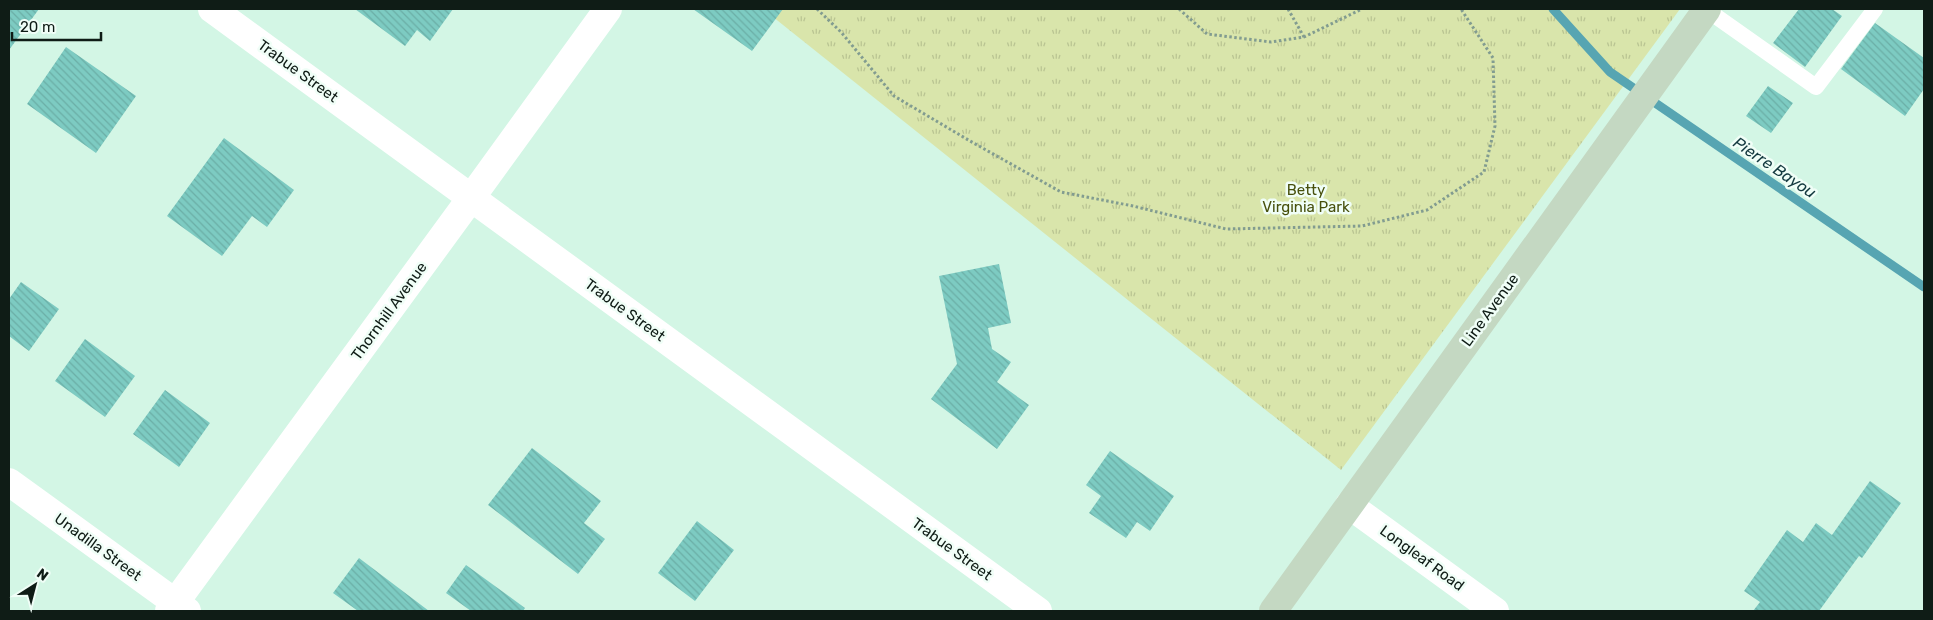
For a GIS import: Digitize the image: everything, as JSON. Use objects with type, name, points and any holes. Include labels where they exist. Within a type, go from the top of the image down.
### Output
[{"type":"main road","name":"Line Avenue","points":[[1273,611],[1707,9]]},
{"type":"street","name":"Trabue Street","points":[[212,9],[1038,611]]},
{"type":"street","name":"Thornhill Avenue","points":[[177,608],[608,9]]},
{"type":"street","name":"Unadilla Street","points":[[9,482],[177,608]]},
{"type":"street","name":"Longleaf Road","points":[[1349,505],[1494,611]]},
{"type":"lane","points":[[1707,9],[1816,87],[1875,9]]},
{"type":"path","points":[[817,9],[841,32],[894,96],[1061,192],[1133,206],[1226,229],[1362,226],[1427,210],[1484,172],[1495,126],[1494,58],[1461,9]]},
{"type":"path","points":[[1179,9],[1207,34],[1271,42],[1304,37],[1362,9]]},
{"type":"path","points":[[1288,9],[1304,37]]},
{"type":"green space","name":"Betty Virginia Park","points":[[763,9],[1680,9],[1341,470]]},
{"type":"building","points":[[9,9],[39,9],[9,50]]},
{"type":"building","points":[[355,9],[453,9],[430,41],[417,30],[405,46]]},
{"type":"building","points":[[693,9],[783,9],[752,51]]},
{"type":"building","points":[[1799,9],[1832,9],[1842,16],[1805,67],[1773,43]]},
{"type":"building","points":[[1875,23],[1924,58],[1924,89],[1905,116],[1841,69]]},
{"type":"building","points":[[66,47],[136,96],[96,153],[27,104]]},
{"type":"building","points":[[1768,86],[1793,103],[1771,133],[1746,116]]},
{"type":"building","points":[[224,138],[294,190],[267,227],[252,216],[222,256],[167,216]]},
{"type":"building","points":[[999,264],[1011,323],[988,328],[992,349],[1011,362],[997,382],[1029,405],[997,449],[931,399],[957,364],[939,276]]},
{"type":"building","points":[[21,282],[59,309],[29,351],[9,336],[9,299]]},
{"type":"building","points":[[85,339],[135,376],[105,417],[55,381]]},
{"type":"building","points":[[165,390],[210,423],[179,467],[133,434]]},
{"type":"building","points":[[532,448],[601,501],[584,523],[605,539],[578,574],[488,505]]},
{"type":"building","points":[[1110,451],[1174,496],[1150,531],[1137,522],[1126,538],[1089,513],[1101,496],[1086,485]]},
{"type":"building","points":[[1870,481],[1901,503],[1862,558],[1859,556],[1819,611],[1753,611],[1760,602],[1744,591],[1787,530],[1803,542],[1816,523],[1832,535]]},
{"type":"building","points":[[697,521],[734,550],[695,601],[658,573]]},
{"type":"building","points":[[359,558],[429,611],[358,611],[333,593]]},
{"type":"building","points":[[466,565],[525,608],[523,611],[471,611],[446,593]]},
{"type":"waterway","name":"Pierre Bayou","points":[[1553,9],[1610,72],[1924,287]]}]
